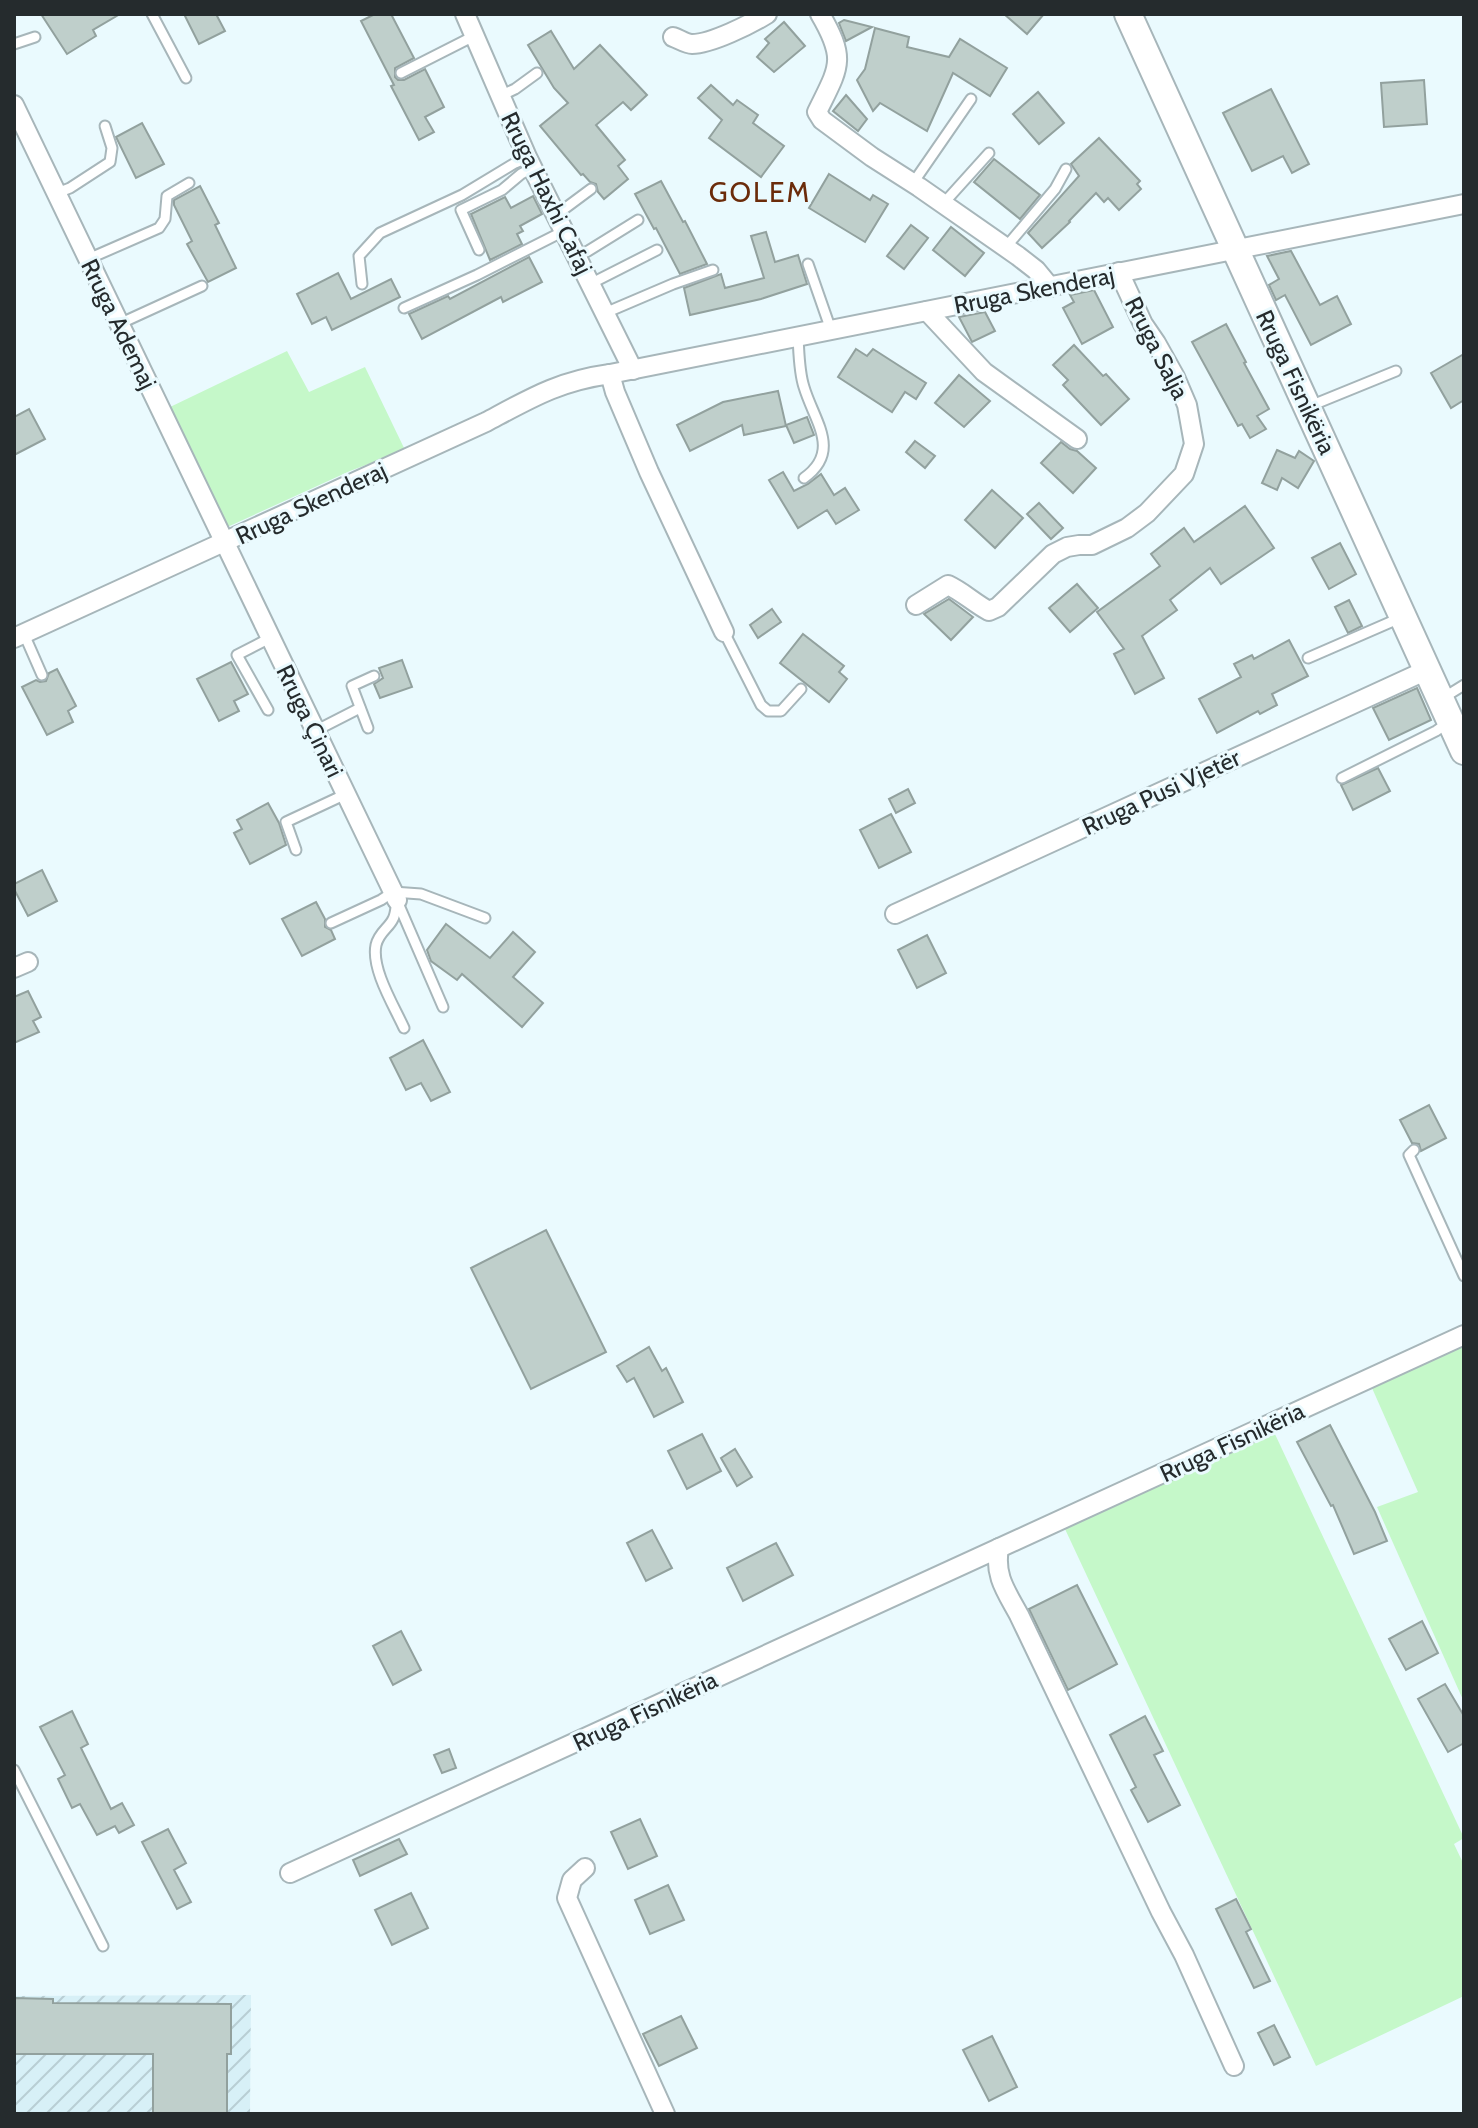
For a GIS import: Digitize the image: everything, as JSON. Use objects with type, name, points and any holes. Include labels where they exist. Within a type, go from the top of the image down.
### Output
[{"type":"street","name":"Rruga Haxhi Cafaj","points":[[465,14],[530,163],[633,370]]},
{"type":"street","points":[[673,37],[691,44],[714,39],[767,14]]},
{"type":"street","points":[[820,14],[834,38],[838,61],[833,80],[817,112],[822,120],[1006,247],[1036,270],[1050,287]]},
{"type":"street","name":"Rruga Fisnikëria","points":[[1128,14],[1456,731]]},
{"type":"street","name":"Rruga Ademaj","points":[[14,105],[224,543]]},
{"type":"street","name":"Rruga Skenderaj","points":[[19,636],[486,422],[550,388],[581,378],[1464,204]]},
{"type":"street","name":"Rruga Salja","points":[[916,605],[948,585],[989,611],[998,607],[1053,554],[1067,547],[1092,545],[1127,528],[1147,513],[1184,474],[1194,444],[1187,405],[1119,272]]},
{"type":"street","name":"Rruga Skenderaj","points":[[927,311],[984,372],[1077,439]]},
{"type":"street","points":[[610,374],[649,472],[724,632]]},
{"type":"street","name":"Rruga Çinari","points":[[224,543],[395,896]]},
{"type":"street","name":"Rruga Pusi Vjetër","points":[[895,914],[1427,670]]},
{"type":"street","name":"Rruga Fisnikëria","points":[[290,1873],[1464,1335]]},
{"type":"street","points":[[999,1548],[996,1564],[1000,1579],[1184,1955],[1234,2066]]},
{"type":"street","points":[[585,1868],[572,1880],[567,1898],[665,2114]]},
{"type":"lane","points":[[152,14],[186,78]]},
{"type":"lane","points":[[401,73],[474,36]]},
{"type":"lane","points":[[14,44],[35,37]]},
{"type":"lane","points":[[500,96],[537,73]]},
{"type":"lane","points":[[913,183],[971,99]]},
{"type":"lane","points":[[57,193],[110,162],[112,148],[105,126]]},
{"type":"lane","points":[[943,204],[989,153]]},
{"type":"lane","points":[[362,284],[359,256],[380,233],[462,195],[515,163],[530,163]]},
{"type":"lane","points":[[479,250],[461,210],[502,190],[530,163]]},
{"type":"lane","points":[[1006,247],[1055,189],[1066,169]]},
{"type":"lane","points":[[88,259],[159,228],[165,219],[167,196],[189,183]]},
{"type":"lane","points":[[404,308],[477,275],[560,223],[591,189]]},
{"type":"lane","points":[[576,256],[638,220]]},
{"type":"lane","points":[[590,284],[657,250]]},
{"type":"lane","points":[[808,264],[831,330]]},
{"type":"lane","points":[[605,313],[713,270]]},
{"type":"lane","points":[[119,324],[202,286]]},
{"type":"lane","points":[[798,337],[803,386],[823,444],[823,458],[804,478]]},
{"type":"lane","points":[[1307,407],[1396,371]]},
{"type":"lane","points":[[1308,658],[1403,616]]},
{"type":"lane","points":[[724,632],[761,705],[768,711],[781,711],[801,689]]},
{"type":"lane","points":[[19,636],[42,675]]},
{"type":"lane","points":[[268,710],[237,655],[270,638]]},
{"type":"lane","points":[[368,728],[352,686],[374,676]]},
{"type":"lane","points":[[1342,778],[1436,731],[1456,731],[1464,685]]},
{"type":"lane","points":[[315,731],[360,708]]},
{"type":"lane","points":[[296,850],[286,822],[346,794]]},
{"type":"lane","points":[[331,923],[381,900],[421,894],[485,918]]},
{"type":"lane","points":[[395,896],[443,1007]]},
{"type":"lane","points":[[395,896],[393,919],[383,929],[376,944],[376,958],[381,977],[404,1028]]},
{"type":"lane","points":[[1414,1150],[1409,1155],[1464,1276]]},
{"type":"lane","points":[[14,1770],[103,1946]]},
{"type":"shaded area","points":[[251,1995],[250,2114],[14,2114],[14,1996]]},
{"type":"green space","points":[[287,351],[309,392],[365,367],[405,450],[350,471],[223,529],[168,408]]},
{"type":"green space","points":[[1464,1344],[1464,1702],[1377,1507],[1418,1492],[1372,1388]]},
{"type":"green space","points":[[1274,1432],[1464,1838],[1454,1844],[1464,1865],[1464,1996],[1316,2066],[1065,1529]]},
{"type":"building","points":[[41,14],[120,14],[93,30],[96,36],[67,54]]},
{"type":"building","points":[[184,14],[216,14],[225,31],[199,44]]},
{"type":"building","points":[[375,14],[391,14],[414,58],[395,68],[395,77],[404,80],[425,69],[444,107],[425,117],[434,132],[419,140],[361,21]]},
{"type":"building","points":[[1004,14],[1044,14],[1027,34]]},
{"type":"building","points":[[844,20],[872,27],[846,41],[839,23]]},
{"type":"building","points":[[784,22],[805,46],[774,72],[757,57],[769,43],[765,39]]},
{"type":"building","points":[[875,28],[909,37],[907,47],[949,57],[960,39],[1007,68],[990,96],[953,73],[927,131],[880,103],[873,111],[857,80],[865,69]]},
{"type":"building","points":[[551,31],[574,69],[600,45],[647,95],[631,110],[623,102],[596,125],[625,160],[618,166],[628,179],[604,199],[596,184],[581,175],[540,126],[568,103],[554,88],[528,45]]},
{"type":"building","points":[[1424,80],[1427,124],[1384,127],[1381,83]]},
{"type":"building","points":[[711,85],[733,105],[737,100],[758,115],[753,123],[784,146],[761,177],[709,138],[722,120],[698,98]]},
{"type":"building","points":[[1271,89],[1309,164],[1292,173],[1283,156],[1252,171],[1223,113]]},
{"type":"building","points":[[1038,92],[1064,123],[1039,144],[1013,114]]},
{"type":"building","points":[[846,95],[867,119],[858,131],[833,111]]},
{"type":"building","points":[[142,123],[164,164],[136,178],[116,137]]},
{"type":"building","points":[[1099,138],[1140,181],[1137,184],[1141,189],[1119,210],[1108,198],[1104,202],[1096,193],[1042,248],[1028,233],[1079,176],[1071,164]]},
{"type":"building","points":[[994,159],[1040,195],[1020,219],[974,182]]},
{"type":"building","points":[[829,174],[870,200],[873,195],[888,204],[865,242],[809,208]]},
{"type":"building","points":[[661,181],[707,264],[680,274],[635,194]]},
{"type":"building","points":[[200,186],[219,223],[215,225],[236,268],[208,282],[187,244],[192,241],[174,205],[174,200]]},
{"type":"building","points":[[533,196],[542,214],[520,226],[523,231],[517,234],[522,244],[490,260],[471,214],[505,197],[511,208]]},
{"type":"building","points":[[911,225],[928,238],[904,269],[887,256]]},
{"type":"building","points":[[951,227],[984,253],[965,276],[933,250]]},
{"type":"building","points":[[766,232],[775,262],[798,255],[807,284],[761,299],[690,315],[684,288],[721,274],[725,288],[764,278],[751,236]]},
{"type":"building","points":[[1291,251],[1320,305],[1337,296],[1351,324],[1311,345],[1285,295],[1276,300],[1269,285],[1279,279],[1267,256]]},
{"type":"building","points":[[529,257],[542,282],[503,302],[501,297],[422,339],[409,314],[448,296],[450,299]]},
{"type":"building","points":[[338,273],[351,299],[391,279],[400,297],[332,330],[326,317],[312,324],[297,294]]},
{"type":"building","points":[[1094,290],[1113,327],[1082,344],[1063,308],[1074,302],[1070,295]]},
{"type":"building","points":[[985,312],[995,331],[972,342],[959,317]]},
{"type":"building","points":[[1226,324],[1269,409],[1257,416],[1266,429],[1250,438],[1242,424],[1238,426],[1192,342]]},
{"type":"building","points":[[1074,345],[1129,399],[1101,425],[1063,385],[1068,380],[1053,365]]},
{"type":"building","points":[[856,349],[867,356],[873,349],[926,383],[916,399],[905,392],[892,412],[838,377]]},
{"type":"building","points":[[1464,354],[1464,400],[1451,408],[1431,373]]},
{"type":"building","points":[[959,375],[990,401],[964,427],[935,403]]},
{"type":"building","points":[[778,391],[786,426],[744,435],[742,425],[690,451],[677,425],[723,402]]},
{"type":"building","points":[[29,409],[45,439],[14,455],[14,417]]},
{"type":"building","points":[[807,417],[814,435],[794,443],[786,425]]},
{"type":"building","points":[[915,441],[935,456],[925,468],[906,452]]},
{"type":"building","points":[[1061,442],[1096,468],[1073,493],[1041,463]]},
{"type":"building","points":[[1277,450],[1295,458],[1299,451],[1314,461],[1298,488],[1282,478],[1277,490],[1262,483]]},
{"type":"building","points":[[783,472],[794,491],[821,474],[834,495],[845,488],[859,510],[836,524],[827,510],[798,528],[769,480]]},
{"type":"building","points":[[992,490],[1023,518],[995,548],[965,520]]},
{"type":"building","points":[[1039,503],[1063,528],[1051,539],[1027,514]]},
{"type":"building","points":[[1245,506],[1274,548],[1221,584],[1210,568],[1170,600],[1177,610],[1142,636],[1164,678],[1135,694],[1114,654],[1124,649],[1097,612],[1160,566],[1151,554],[1184,528],[1194,542]]},
{"type":"building","points":[[1340,543],[1356,574],[1329,589],[1312,558]]},
{"type":"building","points":[[1077,584],[1098,608],[1070,632],[1049,608]]},
{"type":"building","points":[[949,599],[973,617],[951,640],[924,614]]},
{"type":"building","points":[[1349,600],[1362,626],[1348,633],[1335,607]]},
{"type":"building","points":[[772,609],[781,622],[758,638],[750,625]]},
{"type":"building","points":[[803,634],[844,666],[839,672],[847,679],[829,702],[780,663]]},
{"type":"building","points":[[1289,640],[1308,676],[1272,694],[1277,705],[1260,714],[1258,711],[1217,733],[1199,699],[1241,677],[1234,664],[1252,655],[1254,659]]},
{"type":"building","points":[[402,660],[412,687],[380,698],[374,684],[383,678],[379,668]]},
{"type":"building","points":[[231,662],[248,694],[234,701],[239,711],[219,721],[197,679]]},
{"type":"building","points":[[57,669],[76,706],[68,711],[73,722],[47,735],[22,687],[36,680],[46,681],[49,673]]},
{"type":"building","points":[[1417,688],[1431,720],[1389,740],[1373,708]]},
{"type":"building","points":[[1378,768],[1390,791],[1353,810],[1341,785]]},
{"type":"building","points":[[908,789],[915,803],[896,813],[889,799]]},
{"type":"building","points":[[268,803],[286,845],[250,864],[234,833],[242,829],[237,820]]},
{"type":"building","points":[[891,814],[911,852],[879,868],[860,830]]},
{"type":"building","points":[[42,870],[57,901],[28,916],[14,884]]},
{"type":"building","points":[[316,902],[325,919],[325,927],[331,930],[335,939],[302,956],[282,919]]},
{"type":"building","points":[[446,924],[490,958],[513,932],[535,952],[513,977],[543,1003],[522,1027],[462,974],[457,980],[431,961],[427,950]]},
{"type":"building","points":[[927,935],[946,973],[917,988],[898,950]]},
{"type":"building","points":[[28,991],[41,1017],[33,1021],[39,1032],[14,1043],[14,997]]},
{"type":"building","points":[[423,1040],[450,1092],[431,1101],[421,1083],[406,1090],[390,1058]]},
{"type":"building","points":[[1429,1105],[1446,1138],[1421,1151],[1419,1144],[1412,1143],[1400,1120]]},
{"type":"building","points":[[546,1230],[606,1352],[531,1389],[471,1268]]},
{"type":"building","points":[[649,1347],[662,1371],[666,1368],[683,1402],[654,1417],[634,1378],[627,1382],[617,1366]]},
{"type":"building","points":[[1330,1425],[1387,1541],[1354,1554],[1333,1505],[1297,1442]]},
{"type":"building","points":[[702,1434],[721,1471],[687,1489],[668,1451]]},
{"type":"building","points":[[735,1449],[752,1477],[737,1486],[721,1458]]},
{"type":"building","points":[[652,1530],[672,1568],[646,1581],[627,1543]]},
{"type":"building","points":[[776,1543],[793,1575],[743,1601],[727,1568]]},
{"type":"building","points":[[1077,1585],[1117,1664],[1068,1690],[1029,1609]]},
{"type":"building","points":[[1422,1621],[1438,1653],[1406,1670],[1389,1639]]},
{"type":"building","points":[[401,1631],[421,1670],[393,1685],[373,1646]]},
{"type":"building","points":[[1445,1684],[1464,1716],[1464,1743],[1448,1752],[1418,1699]]},
{"type":"building","points":[[72,1711],[88,1744],[81,1748],[111,1809],[122,1803],[134,1825],[119,1833],[115,1826],[97,1835],[80,1804],[72,1808],[58,1779],[65,1775],[40,1727]]},
{"type":"building","points":[[1145,1716],[1163,1751],[1154,1755],[1180,1805],[1148,1822],[1131,1790],[1136,1787],[1110,1735]]},
{"type":"building","points":[[449,1749],[456,1768],[442,1773],[434,1755]]},
{"type":"building","points":[[640,1819],[657,1856],[628,1869],[611,1832]]},
{"type":"building","points":[[168,1829],[186,1863],[174,1870],[191,1902],[177,1909],[142,1842]]},
{"type":"building","points":[[399,1839],[407,1854],[360,1876],[353,1860]]},
{"type":"building","points":[[668,1885],[684,1920],[650,1934],[635,1900]]},
{"type":"building","points":[[411,1893],[428,1928],[392,1945],[375,1910]]},
{"type":"building","points":[[1236,1899],[1251,1929],[1246,1932],[1270,1981],[1254,1988],[1216,1909]]},
{"type":"building","points":[[14,1998],[53,1999],[53,2003],[231,2004],[227,2114],[153,2114],[153,2054],[14,2054]]},
{"type":"building","points":[[681,2016],[697,2048],[659,2066],[643,2034]]},
{"type":"building","points":[[1274,2025],[1290,2057],[1274,2065],[1258,2033]]},
{"type":"building","points":[[992,2036],[1017,2087],[989,2101],[963,2050]]},
{"type":"district","name":"GOLEM","points":[[760,192]]}]
